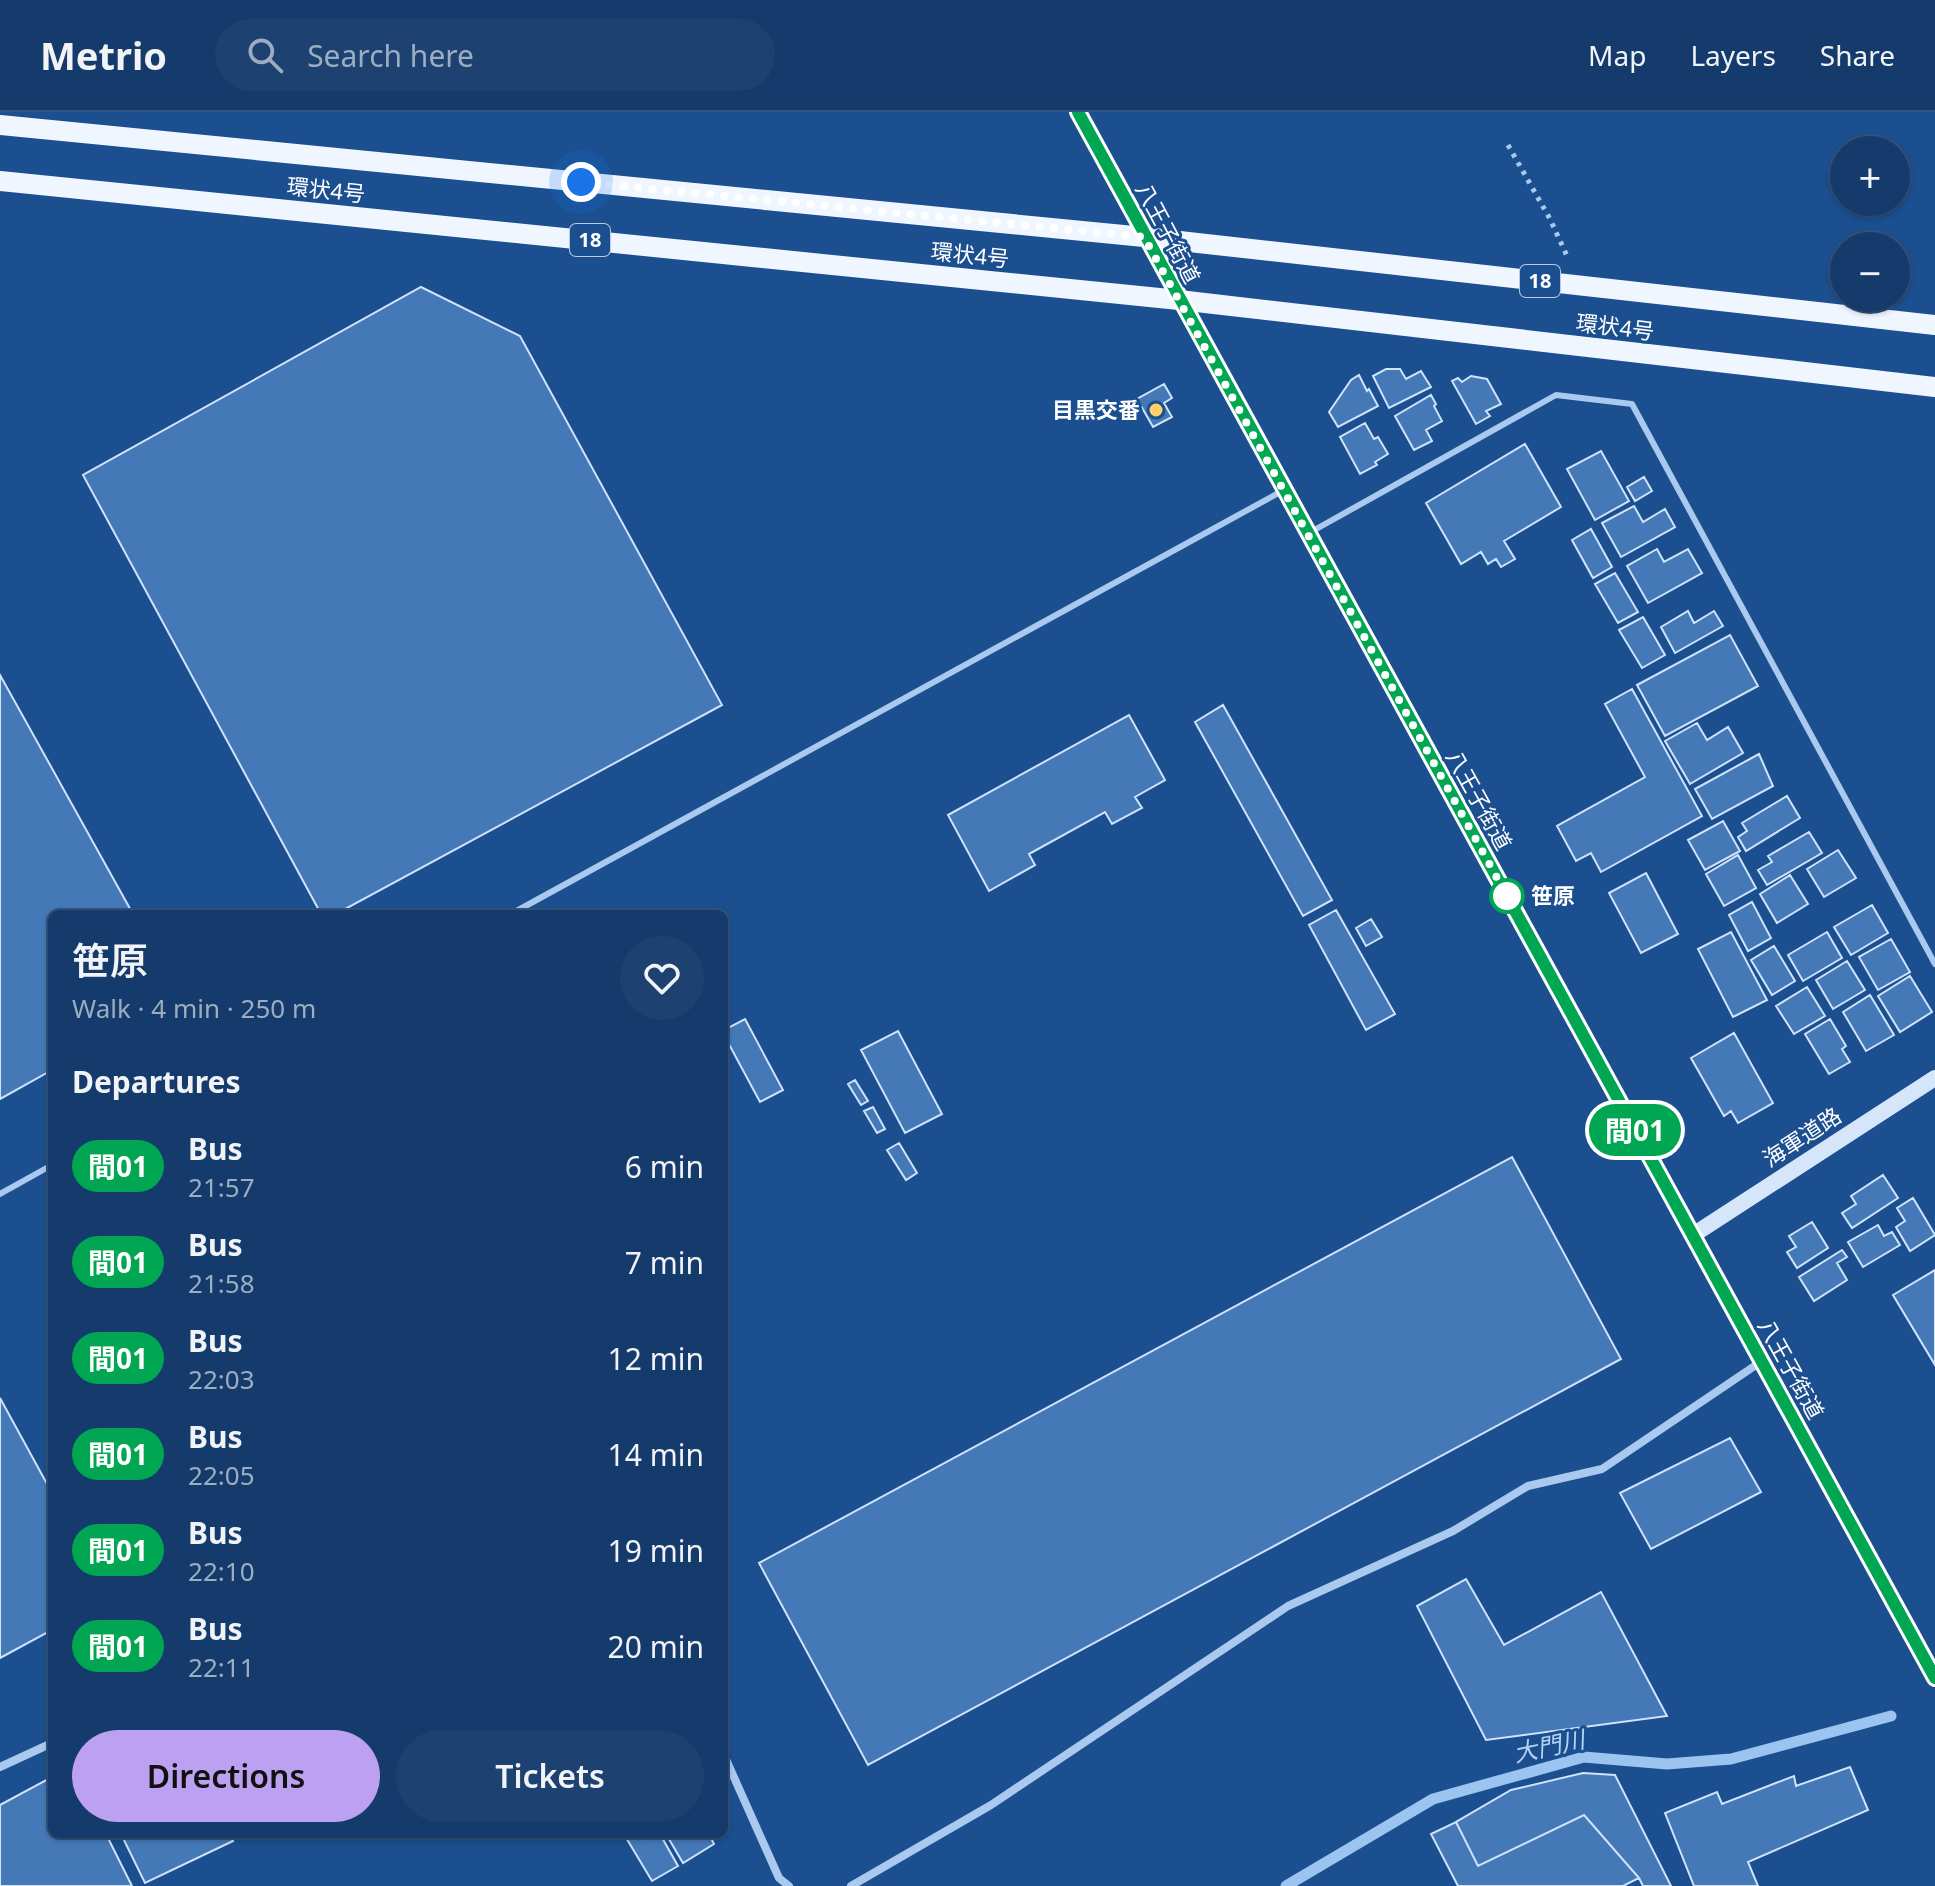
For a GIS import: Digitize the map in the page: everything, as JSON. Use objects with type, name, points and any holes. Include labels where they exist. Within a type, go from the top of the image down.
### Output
[{"type":"main road","name":"環状4号","points":[[0,125],[1144,237],[1935,325]]},
{"type":"main road","name":"環状4号","points":[[0,181],[1179,300],[1935,387]]},
{"type":"street","name":"八王子街道","points":[[1078,112],[1935,1678]]},
{"type":"street","name":"海軍道路","points":[[1693,1235],[1935,1078]]},
{"type":"street","points":[[851,1886],[991,1805],[1288,1606],[1453,1531],[1528,1486],[1602,1469],[1762,1361]]},
{"type":"street","points":[[0,1767],[48,1745]]},
{"type":"street","points":[[728,1764],[779,1878],[789,1886]]},
{"type":"lane","points":[[1308,534],[1556,395],[1632,404],[1935,964]]},
{"type":"lane","points":[[518,910],[1284,490]]},
{"type":"lane","points":[[0,1194],[48,1167]]},
{"type":"path","points":[[1508,145],[1550,219],[1581,286]]},
{"type":"building","points":[[421,287],[520,336],[722,705],[343,910],[319,910],[83,475]]},
{"type":"building","points":[[1386,369],[1400,369],[1406,379],[1421,371],[1431,387],[1389,408],[1373,376]]},
{"type":"building","points":[[1359,375],[1378,406],[1338,427],[1329,412],[1351,380]]},
{"type":"building","points":[[1471,376],[1487,379],[1501,404],[1486,411],[1490,416],[1476,424],[1452,381],[1458,378],[1462,382]]},
{"type":"building","name":"目黒交番","points":[[1164,384],[1172,398],[1164,403],[1172,417],[1153,427],[1137,399]]},
{"type":"building","points":[[1431,395],[1442,421],[1426,430],[1432,441],[1414,450],[1395,416]]},
{"type":"building","points":[[1365,423],[1388,454],[1375,462],[1377,465],[1360,474],[1340,437]]},
{"type":"building","points":[[1525,444],[1561,507],[1504,541],[1515,559],[1501,567],[1496,559],[1488,564],[1481,552],[1461,564],[1426,503]]},
{"type":"building","points":[[1601,451],[1629,501],[1595,520],[1567,469]]},
{"type":"building","points":[[1644,477],[1652,491],[1635,501],[1627,487]]},
{"type":"building","points":[[1634,506],[1643,522],[1665,509],[1675,527],[1621,557],[1602,523]]},
{"type":"building","points":[[1591,529],[1612,567],[1593,578],[1572,540]]},
{"type":"building","points":[[1657,549],[1664,562],[1688,549],[1702,573],[1648,603],[1627,566]]},
{"type":"building","points":[[1615,573],[1638,612],[1618,623],[1595,584]]},
{"type":"building","points":[[1688,611],[1694,623],[1714,611],[1723,626],[1675,653],[1661,627]]},
{"type":"building","points":[[1643,617],[1665,655],[1642,668],[1619,630]]},
{"type":"building","points":[[1730,635],[1758,686],[1665,736],[1637,685]]},
{"type":"building","points":[[0,675],[131,910],[48,910],[48,1072],[0,1099]]},
{"type":"building","points":[[1632,689],[1702,816],[1601,872],[1591,853],[1576,861],[1557,826],[1645,777],[1605,704]]},
{"type":"building","points":[[1223,705],[1332,900],[1303,916],[1195,722]]},
{"type":"building","points":[[1129,715],[1165,780],[1135,797],[1142,808],[1112,824],[1105,812],[1029,854],[1035,865],[989,891],[948,815]]},
{"type":"building","points":[[1697,723],[1707,740],[1728,727],[1743,753],[1690,784],[1665,741]]},
{"type":"building","points":[[1759,754],[1773,786],[1712,819],[1695,789]]},
{"type":"building","points":[[1787,796],[1800,818],[1746,851],[1738,837],[1747,831],[1742,823]]},
{"type":"building","points":[[1723,821],[1740,851],[1705,870],[1688,840]]},
{"type":"building","points":[[1809,832],[1822,853],[1767,885],[1758,870],[1772,862],[1768,856]]},
{"type":"building","points":[[1838,850],[1856,878],[1824,897],[1807,869]]},
{"type":"building","points":[[1738,855],[1756,888],[1724,906],[1706,874]]},
{"type":"building","points":[[1646,873],[1678,934],[1641,953],[1609,893]]},
{"type":"building","points":[[1790,875],[1808,904],[1777,923],[1760,894]]},
{"type":"building","points":[[1752,902],[1771,938],[1748,951],[1729,915]]},
{"type":"building","points":[[1872,905],[1888,933],[1851,955],[1834,927]]},
{"type":"building","points":[[1336,910],[1395,1014],[1366,1030],[1309,925]]},
{"type":"building","points":[[1371,919],[1382,937],[1366,946],[1356,928]]},
{"type":"building","points":[[1731,932],[1767,1000],[1733,1017],[1698,949]]},
{"type":"building","points":[[1827,932],[1842,958],[1803,981],[1788,955]]},
{"type":"building","points":[[1891,939],[1910,972],[1878,990],[1859,957]]},
{"type":"building","points":[[1774,946],[1795,981],[1772,995],[1751,960]]},
{"type":"building","points":[[1847,961],[1865,990],[1833,1009],[1816,980]]},
{"type":"building","points":[[1910,976],[1932,1012],[1900,1032],[1878,996]]},
{"type":"building","points":[[1807,987],[1825,1016],[1794,1034],[1776,1006]]},
{"type":"building","points":[[1870,995],[1894,1035],[1866,1051],[1843,1012]]},
{"type":"building","points":[[745,1019],[783,1090],[760,1102],[728,1042],[728,1028]]},
{"type":"building","points":[[1830,1019],[1846,1046],[1842,1049],[1850,1062],[1829,1074],[1805,1034]]},
{"type":"building","points":[[898,1031],[942,1114],[905,1133],[861,1050]]},
{"type":"building","points":[[1734,1033],[1773,1103],[1738,1123],[1731,1111],[1724,1116],[1691,1058]]},
{"type":"building","points":[[855,1080],[868,1101],[861,1105],[848,1084]]},
{"type":"building","points":[[873,1107],[885,1129],[877,1133],[864,1111]]},
{"type":"building","points":[[899,1143],[917,1173],[906,1180],[887,1150]]},
{"type":"building","points":[[1512,1157],[1621,1359],[868,1765],[759,1563]]},
{"type":"building","points":[[1883,1175],[1898,1198],[1852,1228],[1842,1213],[1856,1204],[1851,1196]]},
{"type":"building","points":[[1913,1198],[1935,1235],[1910,1251],[1896,1227],[1905,1221],[1897,1208]]},
{"type":"building","points":[[1812,1222],[1828,1248],[1797,1268],[1787,1252],[1796,1247],[1789,1236]]},
{"type":"building","points":[[1878,1225],[1884,1236],[1892,1232],[1900,1245],[1863,1267],[1848,1242]]},
{"type":"building","points":[[1842,1250],[1847,1257],[1837,1263],[1847,1280],[1814,1301],[1799,1277]]},
{"type":"building","points":[[1935,1270],[1935,1365],[1893,1295]]},
{"type":"building","points":[[0,1398],[48,1486],[48,1632],[0,1658]]},
{"type":"building","points":[[1730,1438],[1761,1492],[1651,1549],[1620,1493]]},
{"type":"building","points":[[1466,1579],[1504,1645],[1601,1592],[1667,1716],[1486,1740],[1417,1606]]},
{"type":"building","points":[[1850,1767],[1868,1810],[1748,1862],[1758,1886],[1694,1886],[1665,1813],[1717,1792],[1722,1804],[1794,1776],[1796,1786]]},
{"type":"building","points":[[1583,1773],[1615,1775],[1671,1886],[1643,1886],[1584,1815],[1478,1866],[1456,1822],[1511,1790]]},
{"type":"building","points":[[48,1779],[48,1838],[108,1838],[132,1886],[0,1886],[0,1805]]},
{"type":"building","points":[[1584,1815],[1639,1878],[1623,1886],[1458,1886],[1431,1834],[1456,1822],[1478,1866]]},
{"type":"building","points":[[123,1838],[231,1838],[233,1841],[145,1883]]},
{"type":"building","points":[[626,1838],[662,1838],[678,1866],[652,1881]]},
{"type":"building","points":[[668,1838],[711,1838],[714,1844],[683,1863]]},
{"type":"waterway","name":"大門川","points":[[1286,1886],[1433,1799],[1584,1757],[1667,1764],[1731,1759],[1891,1716]]},
{"type":"bus line","name":"間01","points":[[1078,112],[1935,1678]]},
{"type":"place","name":"目黒交番","points":[[1156,410]]},
{"type":"place","name":"笹原","points":[[1507,896]]},
{"type":"route","points":[[581,182],[1144,237],[1507,896]]}]
